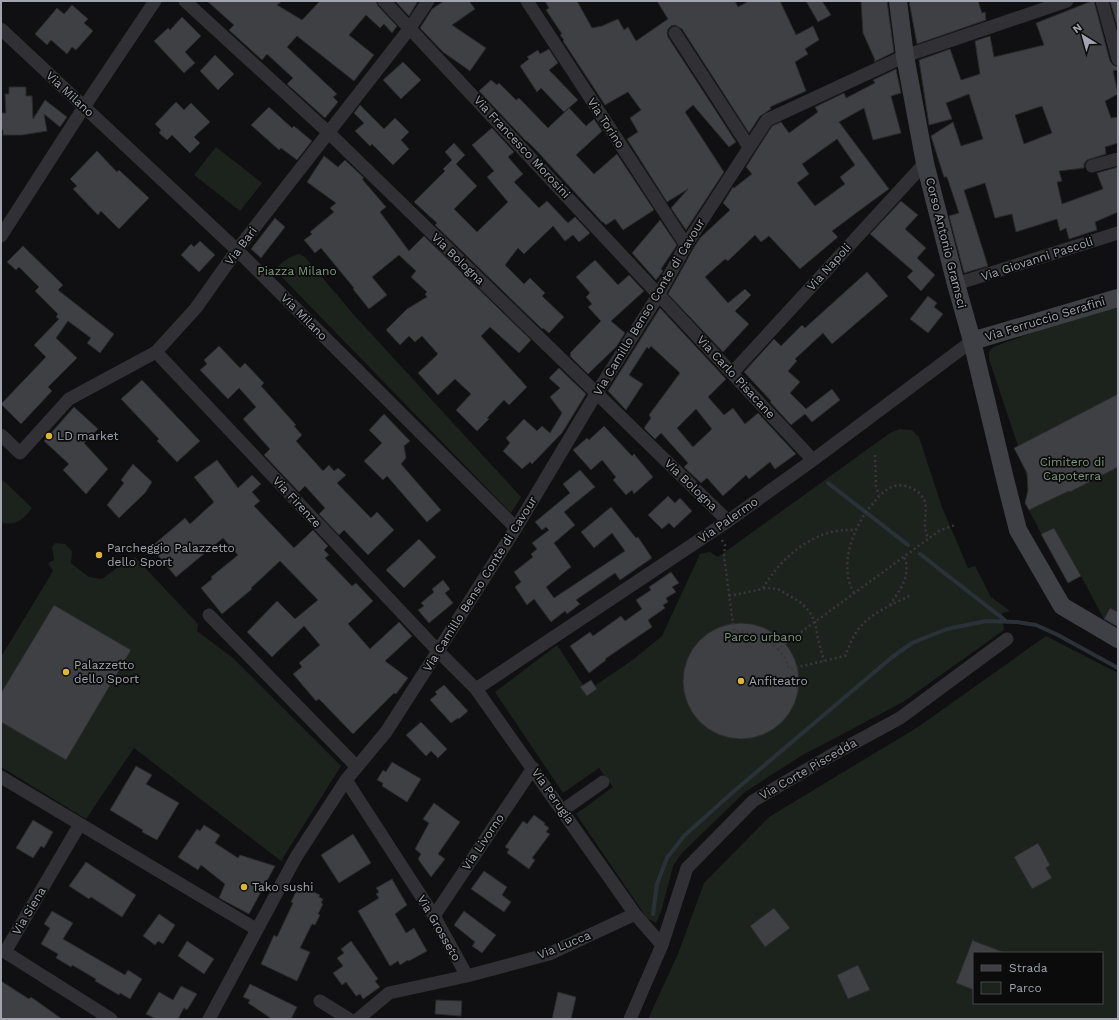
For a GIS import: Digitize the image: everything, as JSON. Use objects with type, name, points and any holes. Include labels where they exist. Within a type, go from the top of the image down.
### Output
[{"type":"street","points":[[1,236],[84,107],[155,1]]},
{"type":"street","name":"Via Bologna","points":[[185,1],[329,134],[728,521]]},
{"type":"street","name":"Via Francesco Morosini","points":[[384,1],[659,294]]},
{"type":"street","name":"Via Bari","points":[[1,435],[20,453],[68,399],[156,352],[196,308],[237,250],[329,134],[410,28],[428,1]]},
{"type":"street","name":"Via Torino","points":[[527,1],[686,246]]},
{"type":"street","name":"Corso Antonio Gramsci","points":[[898,1],[905,56],[925,163],[972,341],[1018,530],[1062,606],[1118,639]]},
{"type":"street","name":"Via Camillo Benso Conte di Cavour","points":[[209,1019],[296,857],[346,780],[386,732],[438,651],[516,528],[596,394],[659,294],[686,246],[767,120],[905,56],[1067,1]]},
{"type":"street","points":[[1102,1],[1118,59]]},
{"type":"street","name":"Via Milano","points":[[1,29],[237,250],[516,528]]},
{"type":"street","points":[[676,33],[749,147]]},
{"type":"street","points":[[1092,166],[1118,159]]},
{"type":"street","name":"Via Napoli","points":[[733,372],[925,163]]},
{"type":"street","name":"Via Giovanni Pascoli","points":[[956,284],[1118,233]]},
{"type":"street","name":"Via Carlo Pisacane","points":[[659,294],[733,372],[813,460]]},
{"type":"street","name":"Via Ferruccio Serafini","points":[[972,341],[1118,298]]},
{"type":"street","name":"Via Palermo","points":[[476,690],[728,521],[813,460],[972,341]]},
{"type":"street","name":"Via Firenze","points":[[156,352],[438,651]]},
{"type":"street","points":[[209,614],[357,767]]},
{"type":"street","name":"Via Corte Piscedda","points":[[630,1019],[662,946],[687,868],[753,801],[830,756],[900,718],[1007,639]]},
{"type":"street","name":"Via Perugia","points":[[438,651],[476,690],[563,810],[635,914],[662,946]]},
{"type":"street","name":"Via Livorno","points":[[434,916],[533,768]]},
{"type":"street","points":[[1,777],[256,929]]},
{"type":"street","name":"Via Grosseto","points":[[346,780],[434,916],[467,976],[389,993],[358,1019]]},
{"type":"street","points":[[563,810],[603,782]]},
{"type":"street","name":"Via Siena","points":[[80,824],[5,952],[111,1019]]},
{"type":"street","name":"Via Lucca","points":[[467,976],[549,954],[635,914]]},
{"type":"street","points":[[320,1001],[349,1019]]},
{"type":"path","points":[[875,455],[876,486],[879,495]]},
{"type":"path","points":[[855,593],[851,588],[848,577],[848,552],[855,530],[867,509],[885,490],[894,486],[905,486],[915,490],[918,493],[926,504],[925,532],[929,539]]},
{"type":"path","points":[[778,649],[939,531],[955,525]]},
{"type":"path","points":[[715,530],[725,545],[724,556],[734,630],[758,634],[771,641],[784,656],[789,669],[845,656],[854,636],[871,616],[911,595]]},
{"type":"path","points":[[763,588],[769,578],[788,557],[815,538],[842,530],[855,530]]},
{"type":"path","points":[[890,605],[904,583],[907,563],[904,556]]},
{"type":"path","points":[[729,596],[763,588],[778,589],[788,594],[805,607],[816,622],[818,639],[824,661]]},
{"type":"green space","points":[[216,147],[262,183],[240,211],[194,175]]},
{"type":"green space","name":"Piazza Milano","points":[[299,254],[305,257],[354,315],[521,497],[511,513],[276,271],[282,262]]},
{"type":"green space","name":"Cimitero di Capoterra","points":[[1118,304],[1118,627],[1104,619],[1081,576],[1068,583],[1025,503],[1028,487],[1026,474],[1014,448],[1018,446],[989,359],[989,352],[993,347],[1109,305]]},
{"type":"green space","name":"Parco urbano","points":[[900,429],[912,430],[919,437],[942,507],[968,568],[975,566],[991,597],[1010,611],[1002,613],[1004,630],[903,702],[801,756],[745,792],[682,853],[673,866],[661,912],[656,923],[647,918],[576,814],[613,787],[599,768],[563,793],[495,692],[557,645],[587,691],[634,659],[662,636],[700,554],[710,552],[718,557],[890,433]]},
{"type":"green space","points":[[3,480],[32,508],[26,516],[15,523],[1,522],[1,483]]},
{"type":"green space","points":[[55,543],[65,544],[72,551],[71,563],[89,577],[102,579],[135,557],[198,624],[197,631],[233,658],[341,766],[281,861],[134,748],[86,819],[1,767],[1,657],[53,571],[48,563],[54,560],[52,547]]},
{"type":"green space","points":[[1046,636],[1118,673],[1118,1019],[648,1019],[678,954],[704,883],[769,817],[918,727]]},
{"type":"building","points":[[207,1],[282,1],[277,5],[302,20],[320,1],[376,1],[378,6],[397,26],[392,33],[384,24],[380,28],[366,15],[349,35],[374,55],[354,81],[297,36],[287,47],[337,94],[333,97],[338,102],[325,118],[287,84],[293,78],[267,54],[262,60],[229,30],[234,25]]},
{"type":"building","points":[[395,1],[418,1],[409,16]]},
{"type":"building","points":[[444,1],[469,1],[475,9],[452,25],[486,48],[470,71],[443,52],[420,28],[432,9]]},
{"type":"building","points":[[545,1],[577,1],[592,28],[602,26],[618,19],[624,30],[628,27],[636,41],[668,19],[657,1],[735,1],[738,7],[749,1],[780,1],[796,35],[813,26],[819,40],[805,49],[808,54],[795,62],[806,91],[770,107],[771,109],[760,116],[749,133],[682,29],[675,25],[668,29],[668,37],[736,142],[729,147],[693,105],[685,112],[724,172],[686,230],[671,208],[688,189],[667,202],[627,139],[638,132],[630,118],[641,110],[628,92],[605,105],[563,41],[564,40],[560,35],[562,34],[546,10],[549,8]]},
{"type":"building","points":[[806,1],[822,1],[831,15],[818,22]]},
{"type":"building","points":[[861,1],[887,1],[894,52],[874,62],[875,60],[863,33]]},
{"type":"building","points":[[909,1],[978,1],[982,13],[985,12],[986,20],[917,44]]},
{"type":"building","points":[[1094,1],[1110,61],[1113,65],[1118,67],[1118,70],[1113,71],[1118,94],[1105,101],[1111,118],[1118,117],[1118,143],[1105,147],[1106,154],[1087,160],[1084,164],[1084,168],[1059,171],[1062,181],[1057,182],[1062,204],[1103,189],[1097,173],[1118,167],[1118,212],[1095,222],[1097,230],[1069,239],[1066,228],[1060,231],[1057,219],[1016,232],[1012,214],[995,218],[985,183],[964,190],[988,266],[964,273],[949,216],[959,213],[947,177],[944,177],[931,136],[953,122],[961,146],[983,139],[969,94],[946,103],[952,119],[929,125],[919,60],[950,49],[961,80],[980,74],[975,41],[990,36],[994,57],[1044,45],[1036,23]],"holes":[[[1042,106],[1052,133],[1024,144],[1015,115]]]},
{"type":"building","points":[[1110,1],[1118,1],[1118,29]]},
{"type":"building","points":[[72,5],[88,19],[84,23],[93,31],[76,50],[72,47],[67,54],[51,40],[47,45],[35,34],[57,8],[64,14]]},
{"type":"building","points":[[182,17],[201,36],[185,52],[195,63],[184,73],[154,41],[168,28],[170,30]]},
{"type":"building","points":[[549,49],[558,63],[549,70],[578,100],[564,112],[541,88],[537,92],[520,66],[529,59],[527,57],[538,50],[540,54]]},
{"type":"building","points":[[215,55],[234,74],[218,90],[200,71]]},
{"type":"building","points":[[403,62],[421,80],[401,99],[383,80]]},
{"type":"building","points":[[896,69],[901,93],[891,96],[901,133],[873,140],[864,108],[839,122],[889,189],[832,231],[838,237],[800,269],[769,236],[761,242],[755,235],[728,261],[725,259],[705,277],[728,303],[745,289],[751,295],[735,311],[749,324],[723,352],[668,294],[700,238],[730,210],[723,203],[733,187],[734,188],[752,174],[746,167],[772,126],[781,122],[789,133],[818,112],[815,107],[844,93],[846,98],[875,83],[873,80]],"holes":[[[837,139],[855,165],[840,177],[845,184],[815,206],[797,183],[809,174],[802,164]]]},
{"type":"building","points":[[491,80],[497,85],[499,83],[516,100],[519,98],[548,128],[569,108],[586,126],[594,119],[602,131],[576,155],[594,174],[617,154],[654,210],[623,230],[615,219],[606,225],[602,222],[537,151],[479,91]]},
{"type":"building","points":[[9,87],[26,87],[26,96],[32,96],[33,119],[45,100],[67,117],[60,127],[44,114],[47,131],[22,135],[3,135],[3,130],[1,130],[1,113],[6,113],[5,94],[9,94]]},
{"type":"building","points":[[176,102],[184,110],[191,103],[210,122],[194,137],[200,143],[190,153],[172,135],[167,140],[159,133],[161,130],[155,124]]},
{"type":"building","points":[[360,105],[384,129],[395,118],[409,132],[401,140],[409,149],[393,165],[372,144],[370,146],[355,131],[364,123],[354,113]]},
{"type":"building","points":[[269,107],[292,128],[294,126],[312,141],[297,160],[281,148],[279,150],[251,125]]},
{"type":"building","points":[[492,128],[514,152],[508,157],[523,174],[514,182],[539,208],[547,201],[568,223],[575,217],[590,233],[579,242],[573,235],[565,241],[553,226],[524,254],[518,248],[505,265],[524,284],[530,278],[545,293],[542,296],[564,317],[549,333],[543,328],[542,329],[435,225],[437,223],[414,202],[445,171],[443,169],[452,160],[445,152],[454,143],[465,155],[456,164],[477,186],[454,209],[477,232],[508,202],[487,177],[494,171],[472,145]]},
{"type":"building","points":[[97,151],[117,172],[119,170],[149,198],[119,229],[101,211],[98,215],[73,189],[77,186],[70,179]]},
{"type":"building","points":[[324,156],[338,167],[345,160],[364,178],[362,179],[386,207],[380,212],[409,251],[424,236],[531,340],[519,353],[490,327],[481,336],[527,387],[509,405],[504,400],[477,431],[456,410],[471,394],[455,379],[438,395],[418,373],[438,354],[422,336],[415,342],[409,336],[400,345],[386,330],[407,309],[427,297],[425,294],[427,292],[411,277],[416,271],[399,255],[372,277],[387,295],[369,309],[321,248],[315,253],[304,240],[312,234],[310,232],[334,212],[330,208],[336,203],[307,182]]},
{"type":"building","points":[[901,201],[918,215],[905,229],[926,248],[917,258],[935,275],[921,291],[907,277],[913,271],[870,234]]},
{"type":"building","points":[[275,218],[285,227],[261,258],[251,249]]},
{"type":"building","points":[[660,220],[677,245],[661,269],[663,271],[656,280],[632,253]]},
{"type":"building","points":[[200,241],[215,255],[199,272],[181,255],[191,244],[194,247]]},
{"type":"building","points":[[23,246],[63,285],[58,290],[114,334],[100,353],[87,343],[91,338],[68,321],[56,338],[77,358],[48,387],[52,391],[21,424],[1,404],[46,357],[34,345],[59,319],[56,317],[58,314],[35,291],[39,287],[19,267],[16,270],[7,262]]},
{"type":"building","points":[[595,260],[618,285],[629,275],[644,291],[611,321],[625,333],[617,346],[588,374],[570,356],[570,353],[601,321],[588,307],[592,304],[586,297],[590,293],[576,277]]},
{"type":"building","points":[[867,272],[888,296],[832,344],[823,333],[795,359],[797,361],[788,371],[800,382],[790,393],[806,409],[832,389],[840,400],[812,422],[805,414],[791,425],[744,372],[774,339],[781,346],[802,325],[805,328]]},
{"type":"building","points":[[928,296],[937,303],[934,307],[943,314],[928,333],[910,319]]},
{"type":"building","points":[[660,308],[726,379],[708,397],[724,415],[733,408],[745,424],[758,413],[796,454],[775,469],[770,462],[749,479],[746,475],[723,496],[707,478],[701,483],[684,467],[688,463],[661,433],[655,439],[644,428],[651,418],[649,415],[680,373],[651,346],[649,349],[647,347],[629,375],[643,384],[626,410],[608,391]],"holes":[[[696,409],[712,429],[693,447],[677,428]]]},
{"type":"building","points":[[219,346],[240,368],[245,363],[264,383],[261,386],[296,425],[294,426],[302,435],[296,441],[323,471],[329,465],[334,471],[338,468],[346,475],[337,483],[371,518],[377,512],[394,530],[368,555],[344,530],[339,535],[319,514],[325,508],[305,486],[299,492],[264,455],[270,449],[243,419],[256,407],[239,388],[228,399],[200,370],[207,364],[204,360]]},
{"type":"building","points":[[559,368],[586,394],[562,433],[532,464],[530,462],[522,469],[503,451],[510,443],[506,438],[524,419],[537,431],[542,426],[550,433],[562,413],[550,397],[560,388],[549,378]]},
{"type":"building","points":[[142,380],[200,441],[177,462],[157,441],[159,439],[121,399]]},
{"type":"building","points":[[1118,394],[1118,467],[1070,492],[1069,491],[1029,510],[1025,503],[1028,490],[1027,473],[1014,448]]},
{"type":"building","points":[[74,407],[98,429],[84,443],[108,469],[86,494],[63,470],[69,464],[44,441]]},
{"type":"building","points":[[384,414],[410,441],[404,446],[406,458],[401,464],[441,510],[427,522],[387,476],[383,480],[364,461],[382,443],[369,430]]},
{"type":"building","points":[[604,426],[632,456],[634,454],[653,477],[634,494],[632,490],[626,495],[613,480],[616,477],[602,460],[591,470],[573,450],[587,438],[589,440]]},
{"type":"building","points":[[217,460],[238,488],[252,475],[261,484],[252,492],[260,501],[254,506],[294,548],[313,530],[328,546],[324,550],[329,555],[325,558],[352,586],[356,583],[373,601],[348,624],[370,649],[399,622],[412,636],[385,661],[408,678],[396,694],[394,693],[353,734],[319,699],[316,701],[293,674],[302,667],[299,663],[320,645],[304,626],[272,657],[247,632],[277,601],[295,619],[318,600],[280,561],[251,588],[252,589],[222,614],[201,588],[212,579],[211,577],[238,555],[223,538],[176,577],[151,547],[185,518],[190,524],[214,502],[194,477]]},
{"type":"building","points":[[133,464],[152,482],[145,493],[119,518],[107,505],[124,483],[121,480]]},
{"type":"building","points":[[580,470],[595,487],[564,512],[575,525],[554,543],[571,567],[546,587],[554,598],[625,551],[612,533],[594,548],[581,532],[611,507],[636,538],[638,537],[652,558],[620,580],[615,573],[576,600],[580,604],[567,614],[565,611],[551,622],[534,599],[527,605],[515,587],[521,582],[514,572],[533,557],[531,554],[537,549],[532,543],[549,530],[546,527],[542,530],[535,522],[570,493],[563,484]]},
{"type":"building","points":[[668,496],[675,503],[680,498],[692,511],[674,528],[669,523],[662,529],[648,515]]},
{"type":"building","points":[[1054,528],[1081,576],[1068,583],[1041,534]]},
{"type":"building","points":[[419,539],[436,557],[404,588],[386,570]]},
{"type":"building","points":[[671,572],[679,583],[672,587],[676,592],[666,598],[668,602],[663,605],[665,608],[648,620],[652,627],[605,659],[606,660],[589,673],[570,646],[590,632],[593,636],[621,616],[625,621],[642,609],[636,600],[651,590],[649,587]]},
{"type":"building","points":[[443,580],[450,589],[445,593],[453,603],[429,623],[418,610],[424,606],[421,603],[434,592],[432,589]]},
{"type":"building","name":"Palazzetto dello Sport","points":[[54,605],[131,650],[66,760],[1,722],[1,693]]},
{"type":"building","points":[[1110,608],[1118,612],[1118,627],[1104,619]]},
{"type":"building","name":"Anfiteatro","points":[[741,623],[752,624],[763,628],[782,640],[794,659],[798,670],[798,692],[794,703],[782,722],[763,734],[752,738],[741,739],[730,738],[719,734],[700,722],[688,703],[684,692],[683,681],[684,670],[688,659],[700,640],[719,628],[730,624]]},
{"type":"building","points":[[591,680],[597,689],[587,696],[580,687]]},
{"type":"building","points":[[444,685],[468,711],[459,719],[458,718],[451,723],[430,700],[437,694],[435,692]]},
{"type":"building","points":[[421,722],[447,749],[438,758],[431,751],[426,756],[406,735]]},
{"type":"building","points":[[392,762],[421,779],[407,802],[382,786],[383,783],[377,780],[383,770],[386,772]]},
{"type":"building","points":[[136,766],[152,775],[146,784],[179,803],[157,840],[142,832],[143,830],[110,810]]},
{"type":"building","points":[[434,803],[460,822],[438,854],[445,859],[431,877],[418,859],[421,854],[415,849],[429,823],[423,819]]},
{"type":"building","points":[[534,815],[545,823],[544,824],[549,828],[546,832],[550,834],[532,858],[535,860],[529,869],[507,853],[509,849],[505,847],[523,821],[527,824]]},
{"type":"building","points":[[33,820],[53,832],[44,848],[41,846],[33,858],[16,848]]},
{"type":"building","points":[[204,825],[220,835],[215,843],[238,858],[240,855],[275,866],[249,914],[219,898],[225,884],[201,865],[198,870],[178,857],[197,829],[200,831]]},
{"type":"building","points":[[353,834],[371,863],[339,883],[321,855]]},
{"type":"building","points":[[1038,843],[1050,865],[1046,868],[1052,878],[1032,889],[1014,857]]},
{"type":"building","points":[[86,862],[136,895],[122,917],[91,897],[89,899],[69,886]]},
{"type":"building","points":[[484,871],[507,887],[502,895],[511,902],[504,912],[471,889]]},
{"type":"building","points":[[392,879],[407,905],[395,914],[406,933],[414,928],[427,951],[400,965],[398,961],[390,966],[358,911],[379,898],[376,894],[379,892],[376,888]]},
{"type":"building","points":[[299,885],[320,895],[319,897],[323,899],[321,903],[323,904],[315,925],[312,924],[300,948],[310,952],[297,981],[261,964],[274,935],[277,937],[293,903],[291,902]]},
{"type":"building","points":[[774,908],[790,928],[765,947],[750,926]]},
{"type":"building","points":[[52,911],[73,923],[63,939],[125,975],[128,970],[142,979],[130,999],[120,993],[119,995],[95,981],[96,979],[72,965],[71,967],[56,958],[58,954],[41,944],[50,928],[44,924]]},
{"type":"building","points":[[464,911],[496,935],[482,953],[472,946],[475,942],[454,925]]},
{"type":"building","points":[[159,914],[175,925],[163,944],[158,941],[155,945],[143,936]]},
{"type":"building","points":[[973,939],[974,941],[1003,952],[973,952],[973,990],[956,983]]},
{"type":"building","points":[[187,941],[214,959],[204,974],[178,956]]},
{"type":"building","points":[[351,941],[378,979],[375,981],[380,987],[363,999],[360,994],[356,996],[346,982],[342,985],[333,973],[343,966],[337,958],[344,953],[341,949]]},
{"type":"building","points":[[858,965],[870,990],[848,999],[837,975]]},
{"type":"building","points":[[1,981],[29,999],[31,997],[62,1019],[1,1019]]},
{"type":"building","points":[[250,984],[297,1007],[291,1019],[272,1019],[248,1003],[250,1000],[243,997]]},
{"type":"building","points":[[181,986],[197,994],[187,1010],[184,1008],[178,1019],[156,1019],[146,1014],[159,992],[173,1000]]},
{"type":"building","points":[[558,992],[576,997],[571,1019],[552,1019]]},
{"type":"building","points":[[436,1000],[462,1001],[461,1016],[435,1014]]},
{"type":"waterway","points":[[828,483],[908,545]]},
{"type":"waterway","points":[[920,554],[1006,621]]},
{"type":"waterway","points":[[653,914],[657,884],[667,858],[684,836],[733,792],[891,658],[912,643],[947,629],[986,621],[1017,622],[1036,625],[1058,635],[1118,668]]},
{"type":"place","name":"LD market","points":[[49,436]]},
{"type":"place","name":"Parcheggio Palazzetto dello Sport","points":[[99,555]]},
{"type":"place","name":"Palazzetto dello Sport","points":[[66,672]]},
{"type":"place","name":"Anfiteatro","points":[[741,681]]},
{"type":"place","name":"Tako sushi","points":[[244,887]]}]
